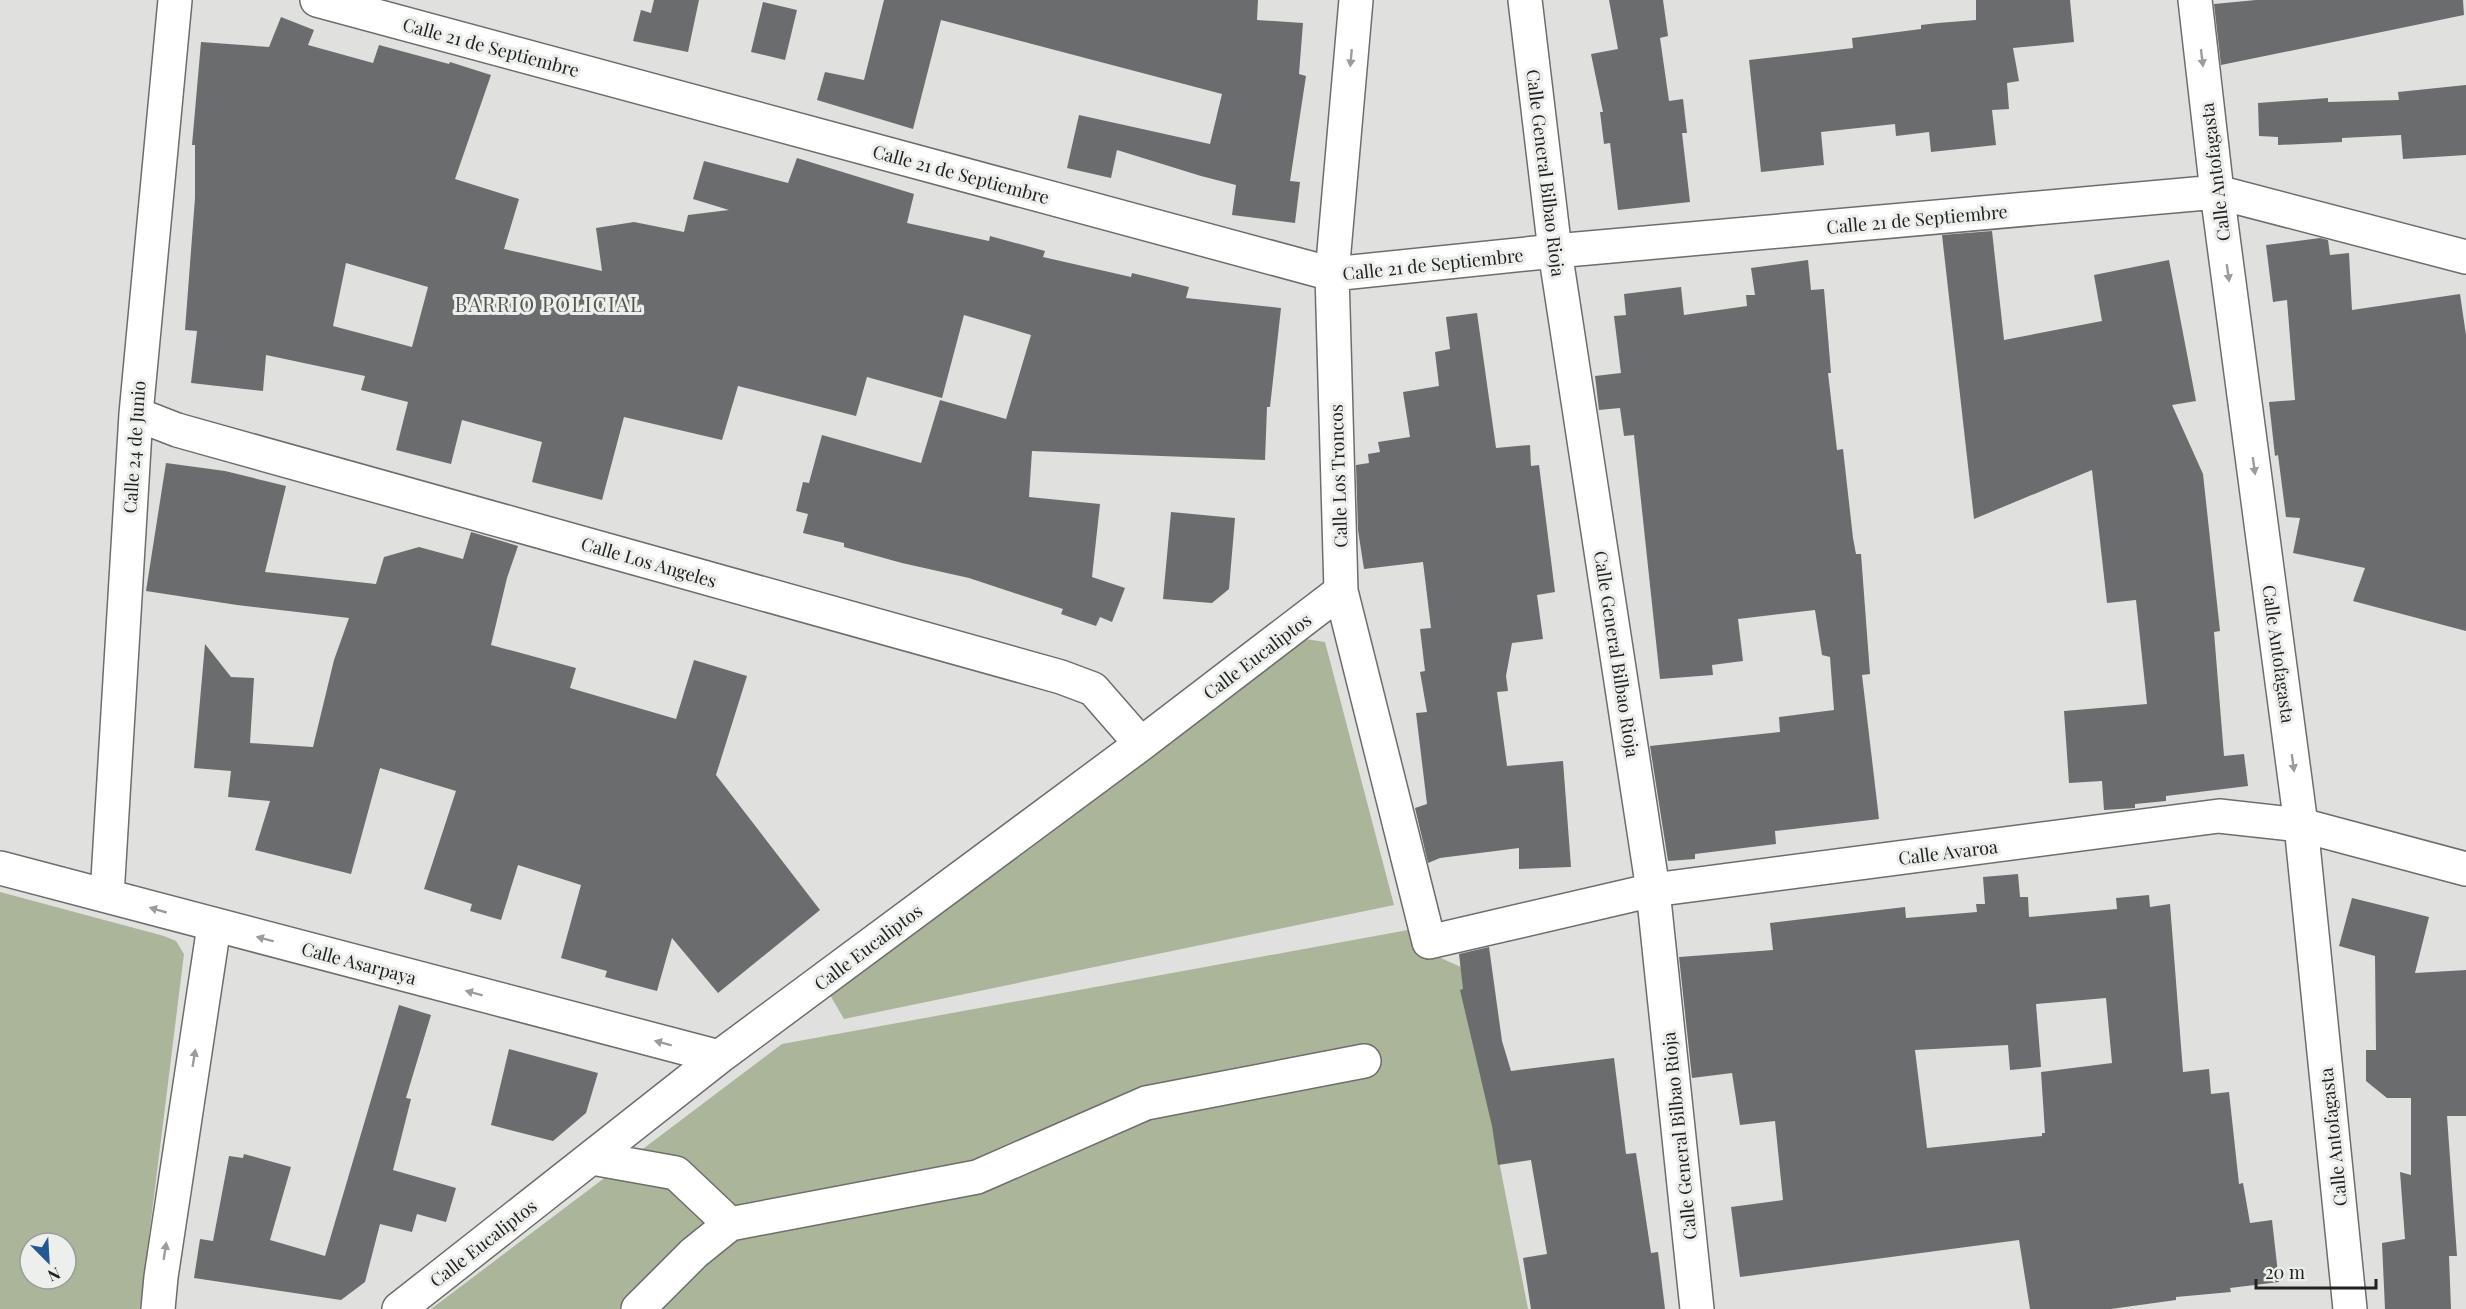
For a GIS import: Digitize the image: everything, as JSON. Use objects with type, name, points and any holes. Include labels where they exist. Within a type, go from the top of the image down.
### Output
[{"type":"street","name":"Calle 24 de Junio","points":[[107,896],[136,414],[175,0]]},
{"type":"street","name":"Calle 21 de Septiembre","points":[[317,0],[1332,274],[2217,192],[2466,257]]},
{"type":"street","name":"Calle Los Troncos","points":[[1356,0],[1332,274],[1341,591],[1429,942]]},
{"type":"street","name":"Calle General Bilbao Rioja","points":[[1525,0],[1556,252],[1653,890],[1697,1309]]},
{"type":"street","name":"Calle Antofagasta","points":[[2195,0],[2217,192],[2301,825],[2350,1309]]},
{"type":"street","name":"Calle Los Angeles","points":[[136,414],[189,433],[1061,678],[1093,689],[1141,744]]},
{"type":"street","name":"Calle Eucaliptos","points":[[399,1309],[719,1057],[1141,744],[1341,591]]},
{"type":"street","name":"Calle Avaroa","points":[[1429,942],[1653,890],[2219,816],[2301,825],[2466,869]]},
{"type":"street","name":"Calle Asarpaya","points":[[0,868],[719,1057]]},
{"type":"street","points":[[158,1309],[214,926]]},
{"type":"street","points":[[638,1309],[694,1253],[730,1224],[977,1177],[1146,1103],[1364,1061]]},
{"type":"street","points":[[592,1158],[676,1173],[730,1224]]},
{"type":"green space","points":[[1306,639],[1325,642],[1394,905],[844,1019],[830,995],[1282,651]]},
{"type":"green space","points":[[0,892],[164,936],[176,941],[184,954],[140,1309],[0,1309]]},
{"type":"green space","points":[[1408,930],[1416,947],[1461,967],[1528,1309],[431,1309],[782,1044]]},
{"type":"building","points":[[654,0],[699,0],[688,52],[633,41],[641,10],[651,13]]},
{"type":"building","points":[[884,0],[1258,0],[1257,20],[1303,23],[1299,74],[1306,76],[1290,181],[1300,182],[1295,223],[1232,215],[1236,185],[1117,150],[1111,178],[1067,168],[1079,115],[1210,144],[1222,94],[941,20],[913,129],[817,100],[825,72],[864,80]]},
{"type":"building","points":[[1609,0],[1663,0],[1668,36],[1660,38],[1669,101],[1683,99],[1687,133],[1682,133],[1690,202],[1618,210],[1610,143],[1604,144],[1600,112],[1603,112],[1591,54],[1618,49]]},
{"type":"building","points":[[1976,0],[2070,0],[2074,42],[2013,48],[2019,81],[2007,83],[2009,109],[1992,110],[1996,145],[1931,152],[1929,132],[1896,136],[1895,124],[1821,132],[1824,165],[1761,172],[1749,60],[1853,48],[1852,38],[1921,29],[1921,25],[1976,20]]},
{"type":"building","points":[[2256,0],[2463,0],[2464,15],[2221,65],[2214,4]]},
{"type":"building","points":[[763,2],[797,10],[785,60],[751,52]]},
{"type":"building","points":[[281,17],[314,30],[308,45],[373,63],[379,45],[449,64],[450,62],[491,75],[455,179],[519,199],[504,249],[602,271],[596,228],[634,222],[684,232],[688,215],[729,210],[693,199],[704,161],[788,183],[797,158],[914,194],[907,223],[989,241],[990,236],[1045,251],[1043,257],[1131,277],[1132,273],[1189,287],[1186,298],[1281,308],[1270,407],[1267,407],[1265,460],[1032,451],[1029,497],[1100,504],[1092,577],[1125,588],[1112,622],[1100,617],[1096,626],[1061,614],[1063,609],[969,578],[902,563],[844,547],[844,543],[803,533],[808,514],[796,511],[803,482],[809,483],[822,435],[921,463],[940,400],[1006,419],[1031,335],[964,315],[942,398],[867,377],[856,416],[738,386],[722,440],[624,417],[602,500],[532,482],[542,442],[462,420],[451,464],[396,450],[408,402],[361,390],[365,376],[266,355],[263,391],[191,383],[197,331],[185,330],[195,198],[195,145],[192,145],[201,42],[269,47]],"holes":[[[346,263],[428,287],[412,347],[333,326]]]},
{"type":"building","points":[[2466,85],[2466,155],[2403,159],[2401,135],[2342,138],[2342,142],[2278,145],[2278,137],[2259,136],[2258,103],[2328,98],[2328,102],[2399,100],[2398,92]]},
{"type":"building","points":[[1992,231],[2004,340],[2102,321],[2094,275],[2169,260],[2196,401],[2172,405],[2203,474],[2220,631],[2214,632],[2224,756],[2244,754],[2248,786],[2166,796],[2166,801],[2135,804],[2135,808],[2104,810],[2102,781],[2069,783],[2064,711],[2147,704],[2136,600],[2107,603],[2092,470],[1974,519],[1942,235]]},
{"type":"building","points":[[2320,238],[2328,240],[2330,255],[2349,253],[2352,310],[2460,294],[2466,335],[2466,631],[2353,601],[2365,568],[2293,553],[2300,518],[2286,517],[2278,455],[2275,456],[2269,402],[2295,400],[2287,300],[2273,302],[2266,245]]},
{"type":"building","points":[[1808,260],[1811,290],[1824,289],[1831,373],[1828,373],[1837,450],[1843,449],[1853,538],[1856,554],[1861,554],[1870,674],[1862,675],[1879,819],[1775,831],[1776,844],[1695,854],[1695,859],[1668,861],[1650,746],[1780,732],[1779,717],[1834,710],[1830,657],[1822,655],[1815,610],[1738,619],[1743,661],[1712,665],[1713,675],[1660,679],[1634,435],[1624,436],[1620,408],[1599,410],[1595,376],[1621,373],[1614,316],[1626,315],[1624,294],[1681,287],[1684,315],[1747,306],[1746,295],[1755,295],[1751,268]]},
{"type":"building","points":[[1477,313],[1496,448],[1530,445],[1531,466],[1539,465],[1555,592],[1537,595],[1543,639],[1512,643],[1506,676],[1508,691],[1497,692],[1507,766],[1563,761],[1571,867],[1519,869],[1519,848],[1440,858],[1428,863],[1415,808],[1427,804],[1416,713],[1427,712],[1420,672],[1425,671],[1420,629],[1431,628],[1423,562],[1364,569],[1358,530],[1356,465],[1369,463],[1368,454],[1380,452],[1378,442],[1410,437],[1403,392],[1439,386],[1435,352],[1450,349],[1446,317]]},
{"type":"building","points":[[166,463],[225,471],[286,486],[265,572],[376,584],[384,557],[419,547],[463,559],[471,532],[518,546],[507,578],[491,645],[576,668],[570,688],[676,719],[694,660],[747,676],[716,775],[820,910],[718,993],[672,938],[657,991],[605,977],[607,971],[561,958],[581,885],[518,865],[501,920],[470,911],[472,904],[424,889],[456,791],[380,768],[351,874],[255,850],[270,801],[228,797],[231,771],[194,768],[205,644],[231,677],[254,678],[250,743],[313,747],[334,660],[349,618],[237,605],[146,591]]},
{"type":"building","points":[[1171,512],[1235,518],[1229,589],[1212,603],[1163,599]]},
{"type":"building","points":[[2018,874],[2020,897],[2028,897],[2029,917],[2117,909],[2116,898],[2149,895],[2150,907],[2170,904],[2183,1072],[2209,1069],[2211,1094],[2229,1092],[2239,1184],[2243,1183],[2250,1223],[2272,1220],[2279,1282],[2230,1288],[2231,1292],[2176,1297],[2176,1300],[2111,1309],[2030,1309],[2019,1240],[1740,1277],[1731,1207],[1783,1200],[1775,1121],[1740,1125],[1732,1073],[1692,1078],[1679,957],[1773,950],[1770,923],[1905,907],[1906,918],[1977,912],[1976,904],[1985,904],[1983,877]],"holes":[[[2106,998],[2112,1063],[2041,1072],[2045,1133],[2042,1133],[2042,1136],[1927,1148],[1915,1050],[2008,1045],[2010,1070],[2041,1067],[2036,1004]]]},
{"type":"building","points":[[2352,898],[2429,917],[2415,973],[2466,970],[2466,1116],[2447,1116],[2457,1256],[2449,1256],[2451,1309],[2385,1309],[2382,1243],[2405,1239],[2400,1172],[2411,1175],[2411,1098],[2387,1098],[2366,1081],[2366,1050],[2376,1050],[2375,956],[2339,946]]},
{"type":"building","points":[[1489,947],[1502,1041],[1511,1071],[1614,1058],[1626,1154],[1636,1153],[1651,1253],[1658,1252],[1665,1309],[1531,1309],[1523,1258],[1547,1254],[1531,1160],[1498,1165],[1492,1126],[1460,990],[1463,989],[1459,954]]},
{"type":"building","points":[[399,1005],[431,1015],[406,1098],[411,1099],[393,1170],[456,1188],[446,1222],[417,1214],[412,1232],[380,1224],[365,1282],[341,1300],[194,1278],[200,1239],[213,1241],[229,1156],[243,1158],[244,1154],[291,1167],[270,1240],[325,1256]]},
{"type":"building","points":[[509,1049],[598,1073],[586,1113],[553,1141],[491,1125]]},
{"type":"district","name":"BARRIO POLICIAL","points":[[549,303]]}]
